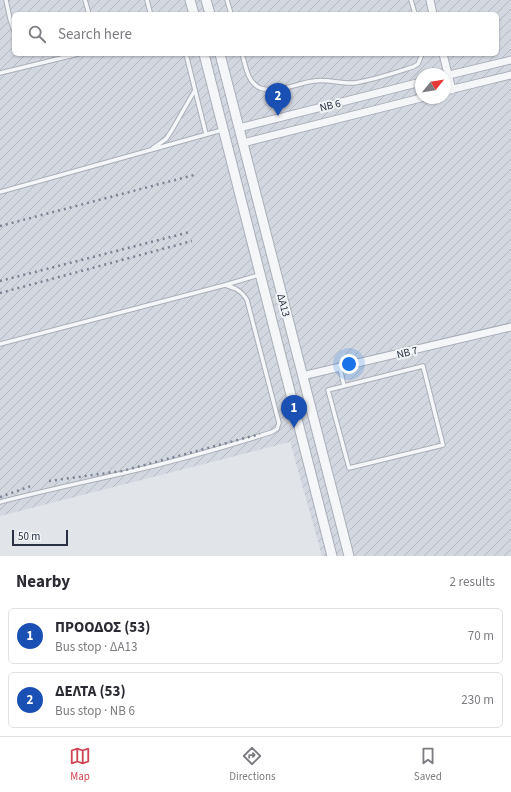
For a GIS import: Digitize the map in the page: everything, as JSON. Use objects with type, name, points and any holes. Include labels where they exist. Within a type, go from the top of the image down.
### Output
[{"type":"street","points":[[190,0],[193,12]]},
{"type":"street","points":[[206,0],[209,12]]},
{"type":"street","points":[[430,0],[433,12]]},
{"type":"street","name":"ΔΑ13","points":[[204,56],[332,556]]},
{"type":"street","name":"ΔΑ13","points":[[221,56],[349,556]]},
{"type":"street","points":[[443,56],[446,68]]},
{"type":"street","points":[[451,75],[511,60]]},
{"type":"street","points":[[451,90],[511,75]]},
{"type":"street","name":"ΝΒ 6","points":[[239,128],[415,84]]},
{"type":"street","name":"ΝΒ 6","points":[[243,144],[415,100]]},
{"type":"street","points":[[226,139],[239,128]]},
{"type":"street","points":[[226,139],[243,144]]},
{"type":"street","name":"ΝΒ 7","points":[[302,376],[511,327]]},
{"type":"street","points":[[287,381],[302,376]]},
{"type":"lane","points":[[6,0],[12,26]]},
{"type":"lane","points":[[85,0],[88,12]]},
{"type":"lane","points":[[147,0],[150,12]]},
{"type":"lane","points":[[227,0],[230,12]]},
{"type":"lane","points":[[411,0],[414,12]]},
{"type":"lane","points":[[0,73],[70,56]]},
{"type":"lane","points":[[186,56],[206,134]]},
{"type":"lane","points":[[243,56],[250,78],[254,84],[260,88],[269,90],[314,81],[325,80],[338,83],[364,81],[413,67],[418,64],[421,56]]},
{"type":"lane","points":[[150,151],[166,139],[195,90]]},
{"type":"lane","points":[[0,192],[223,130]]},
{"type":"lane","points":[[0,344],[225,285],[260,274]]},
{"type":"lane","points":[[0,502],[136,470],[238,443],[277,429],[279,423],[246,300],[239,290],[225,285]]},
{"type":"lane","points":[[423,366],[443,446],[348,468],[328,390],[344,386],[423,366]]},
{"type":"lane","points":[[340,368],[344,386]]},
{"type":"shaded area","points":[[0,0],[511,0],[511,556],[322,556],[290,442],[0,516]]},
{"type":"railway","points":[[0,226],[194,175]]},
{"type":"railway","points":[[0,281],[190,232]]},
{"type":"railway","points":[[0,293],[192,241]]},
{"type":"railway","points":[[49,481],[122,471],[260,434]]},
{"type":"railway","points":[[0,497],[34,485]]},
{"type":"place","name":"ΔΕΛΤΑ (53)","points":[[278,116]]},
{"type":"place","name":"ΠΡΟΟΔΟΣ (53)","points":[[294,428]]}]
